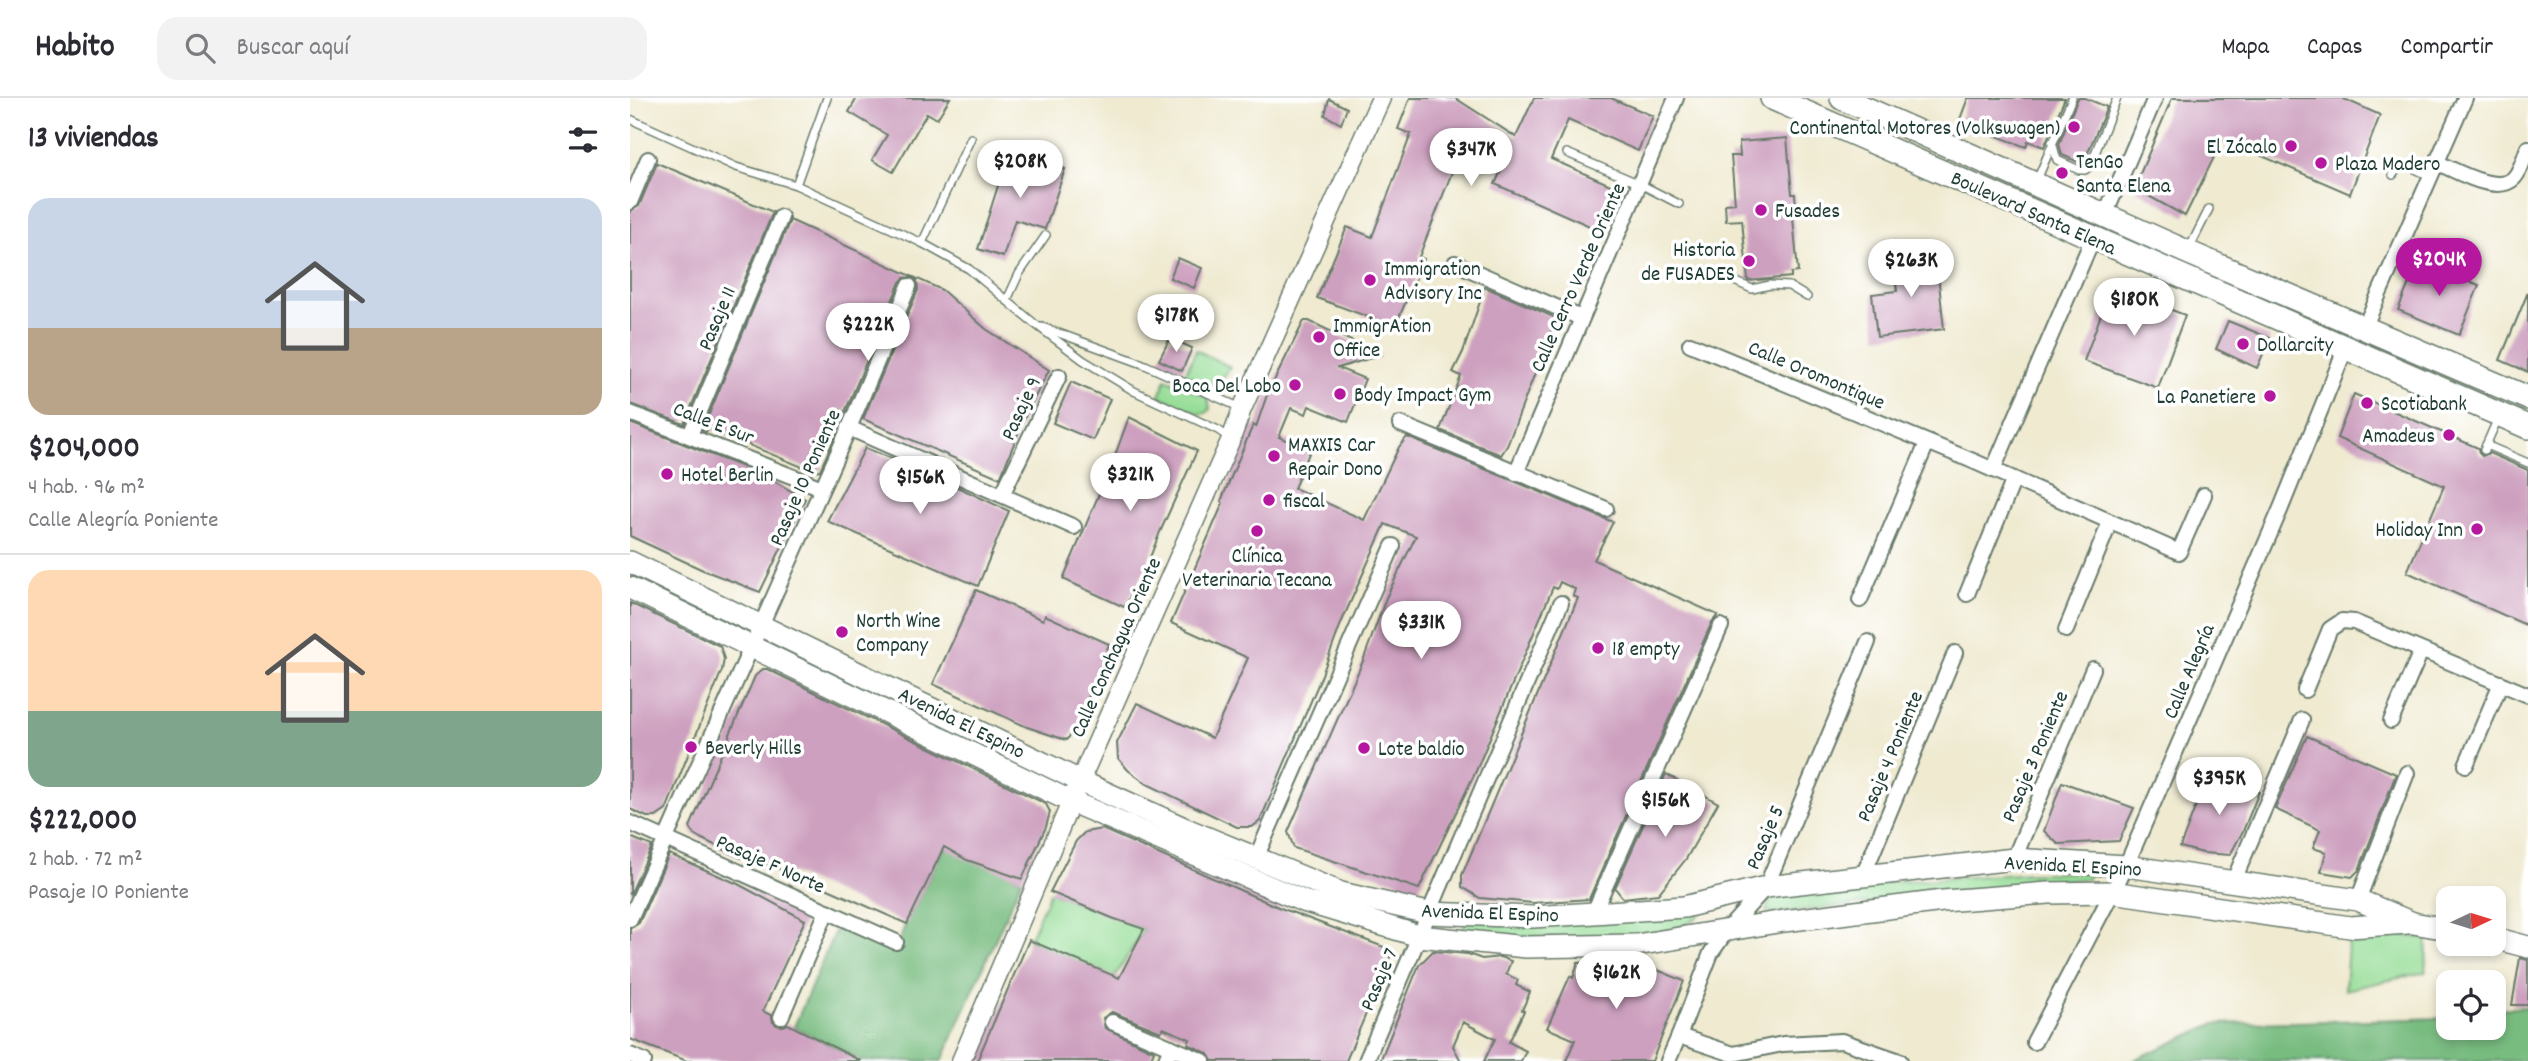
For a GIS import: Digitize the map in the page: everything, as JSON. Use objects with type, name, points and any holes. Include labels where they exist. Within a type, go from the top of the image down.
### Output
[{"type":"main road","name":"Boulevard Santa Elena","points":[[1772,98],[2528,427]]},
{"type":"main road","name":"Boulevard Santa Elena","points":[[1842,98],[2187,252],[2528,398]]},
{"type":"main road","points":[[2272,315],[2286,312],[2345,336],[2361,332],[2365,326]]},
{"type":"main road","points":[[2346,347],[2350,343],[2361,341],[2420,363],[2426,364],[2438,359]]},
{"type":"main road","name":"Avenida El Espino","points":[[630,562],[1080,781],[1186,829],[1340,893],[1428,913],[1533,918],[1684,908],[1766,887],[2014,859],[2126,866],[2234,880],[2358,900],[2413,923],[2436,927]]},
{"type":"main road","name":"Avenida El Espino","points":[[630,588],[1072,802],[1303,901],[1419,936],[1526,947],[1636,945],[1943,901],[2049,893],[2112,892],[2350,927],[2413,923]]},
{"type":"main road","points":[[2506,941],[2528,947]]},
{"type":"street","name":"Calle Conchagua Oriente","points":[[961,1061],[1242,409],[1381,98]]},
{"type":"street","name":"Calle Cerro Verde Oriente","points":[[1516,473],[1676,98]]},
{"type":"street","points":[[2105,215],[2155,98]]},
{"type":"street","points":[[2365,326],[2465,98]]},
{"type":"street","points":[[2434,170],[2503,185],[2515,177],[2528,148]]},
{"type":"street","points":[[630,202],[648,159]]},
{"type":"street","name":"Pasaje 11","points":[[690,435],[781,217]]},
{"type":"street","points":[[1993,470],[2093,238]]},
{"type":"street","points":[[1455,263],[1581,318]]},
{"type":"street","name":"Pasaje 10 Poniente","points":[[630,919],[849,428],[909,286]]},
{"type":"street","name":"Calle Oromontique","points":[[1690,344],[1993,470],[2179,552],[2204,495]]},
{"type":"street","name":"Calle Alegría","points":[[2034,1042],[2126,866],[2281,508],[2346,347]]},
{"type":"street","name":"Pasaje 9","points":[[1002,495],[1059,376]]},
{"type":"street","name":"Calle E Sur","points":[[630,412],[822,488]]},
{"type":"street","points":[[1400,424],[1606,509]]},
{"type":"street","points":[[849,428],[1074,527]]},
{"type":"street","points":[[1860,600],[1927,443]]},
{"type":"street","points":[[1967,594],[2014,479]]},
{"type":"street","points":[[2066,630],[2110,522]]},
{"type":"street","points":[[1256,858],[1393,546]]},
{"type":"street","name":"Pasaje 7","points":[[1366,1061],[1561,603]]},
{"type":"street","points":[[2305,690],[2330,629],[2342,621],[2354,622],[2528,695]]},
{"type":"street","points":[[1593,914],[1721,626]]},
{"type":"street","name":"Pasaje 5","points":[[1668,1061],[1711,953],[1727,930],[1766,887],[1868,642]]},
{"type":"street","points":[[2391,721],[2421,651]]},
{"type":"street","name":"Pasaje 4 Poniente","points":[[1863,876],[1955,653]]},
{"type":"street","name":"Pasaje 3 Poniente","points":[[2014,859],[2093,669]]},
{"type":"street","points":[[2466,765],[2501,683]]},
{"type":"street","points":[[2234,880],[2302,720]]},
{"type":"street","points":[[2358,900],[2407,773]]},
{"type":"street","name":"Pasaje F Norte","points":[[630,823],[896,942]]},
{"type":"street","points":[[781,1017],[827,911]]},
{"type":"street","points":[[1112,1022],[1168,1054],[1203,1061]]},
{"type":"street","points":[[1679,1036],[1733,1054],[1783,1044],[1842,1041],[1900,1061]]},
{"type":"street","points":[[630,1055],[644,1061]]},
{"type":"lane","points":[[796,185],[827,98]]},
{"type":"lane","points":[[2035,184],[2072,98]]},
{"type":"lane","points":[[2052,142],[2057,160],[2085,170],[2090,166],[2117,98]]},
{"type":"lane","points":[[630,119],[736,167],[796,185],[922,243],[969,269],[1034,324],[1083,360],[1134,391],[1218,430],[1231,439]]},
{"type":"lane","points":[[922,243],[971,138]]},
{"type":"lane","points":[[1567,153],[1679,204]]},
{"type":"lane","points":[[2393,175],[2399,167],[2434,170]]},
{"type":"lane","points":[[2187,252],[2209,209]]},
{"type":"lane","points":[[1007,300],[1019,274],[1046,235]]},
{"type":"lane","points":[[1728,278],[1752,289],[1770,285],[1789,286],[1807,297]]},
{"type":"lane","points":[[1034,324],[1143,364],[1242,409]]},
{"type":"lane","points":[[2500,414],[2485,448],[2528,463]]},
{"type":"green space","points":[[1196,350],[1230,367],[1220,382],[1208,385],[1185,374]]},
{"type":"green space","points":[[1166,379],[1208,397],[1210,409],[1199,414],[1159,396]]},
{"type":"green space","points":[[944,847],[1022,879],[942,1061],[861,1061],[794,1027],[837,926],[897,949],[904,928]]},
{"type":"green space","points":[[2032,873],[2089,873],[2087,879],[2059,880],[2046,885],[1773,913],[1766,911],[1770,900],[1777,893]]},
{"type":"green space","points":[[1050,892],[1144,929],[1113,980],[1029,940]]},
{"type":"green space","points":[[1695,911],[1700,914],[1683,926],[1624,938],[1552,939],[1464,934],[1464,916]]},
{"type":"green space","points":[[2349,928],[2427,939],[2426,972],[2345,990]]},
{"type":"green space","points":[[2528,1007],[2528,1061],[2132,1061],[2214,1024],[2436,1018],[2436,1040],[2506,1040],[2506,1008]]},
{"type":"building","points":[[857,98],[950,98],[937,119],[927,113],[893,172],[872,160],[887,135],[849,112]]},
{"type":"building","points":[[1410,98],[1455,98],[1516,137],[1534,98],[1611,98],[1653,116],[1638,151],[1568,120],[1551,159],[1622,190],[1603,232],[1495,184],[1501,171],[1459,154],[1419,257],[1424,259],[1395,327],[1317,298],[1347,227],[1372,237],[1411,134],[1398,129]]},
{"type":"building","points":[[1968,98],[2065,98],[2044,147],[2028,141],[2026,147],[1959,122]]},
{"type":"building","points":[[2078,98],[2107,107],[2083,164],[2062,155],[2059,144]]},
{"type":"building","name":"Plaza Madero","points":[[2172,98],[2342,98],[2380,115],[2350,194],[2223,139],[2185,216],[2134,188]]},
{"type":"building","points":[[1329,99],[1347,108],[1341,124],[1325,115]]},
{"type":"building","name":"Fusades","points":[[1787,138],[1797,217],[1793,218],[1798,272],[1791,273],[1791,277],[1748,281],[1742,220],[1726,221],[1725,204],[1735,203],[1731,156],[1740,156],[1739,142]]},
{"type":"building","points":[[1009,151],[1065,169],[1045,229],[1015,220],[1003,257],[978,249]]},
{"type":"building","points":[[657,163],[773,212],[684,424],[630,404],[630,211],[639,206]]},
{"type":"building","points":[[790,220],[942,290],[986,329],[1049,370],[1026,414],[1000,478],[863,419],[918,290],[917,281],[912,277],[904,278],[900,282],[845,412],[838,409],[830,426],[838,430],[820,470],[812,471],[708,428],[706,432],[702,431]]},
{"type":"building","points":[[1936,255],[1944,329],[1877,337],[1872,294],[1897,291],[1893,260]]},
{"type":"building","points":[[1178,258],[1202,268],[1194,288],[1170,278]]},
{"type":"building","points":[[2418,261],[2479,285],[2459,335],[2398,310]]},
{"type":"building","points":[[1485,287],[1556,318],[1507,446],[1501,455],[1440,430],[1461,376],[1453,372],[1463,352]]},
{"type":"building","points":[[2111,287],[2185,315],[2158,388],[2084,361]]},
{"type":"building","points":[[2528,292],[2528,372],[2500,360]]},
{"type":"building","points":[[1304,321],[1381,355],[1338,368],[1365,379],[1348,422],[1309,406],[1306,414],[1291,408],[1279,437],[1310,451],[1294,488],[1364,520],[1399,447],[1407,437],[1613,522],[1594,560],[1718,615],[1712,622],[1589,899],[1533,903],[1480,898],[1462,887],[1462,875],[1578,598],[1573,596],[1575,589],[1560,582],[1557,589],[1553,587],[1476,771],[1419,889],[1294,848],[1288,832],[1363,661],[1386,598],[1416,536],[1385,524],[1260,821],[1252,827],[1237,827],[1147,784],[1128,770],[1118,758],[1117,743],[1137,703],[1212,738],[1248,658],[1171,623],[1223,503],[1221,501],[1253,425],[1256,427],[1267,395]]},
{"type":"building","name":"Dollarcity","points":[[2228,321],[2270,338],[2257,368],[2216,349]]},
{"type":"building","points":[[1170,338],[1192,348],[1182,371],[1159,360]]},
{"type":"building","points":[[1071,382],[1110,399],[1093,440],[1053,423]]},
{"type":"building","name":"Holiday Inn","points":[[2354,394],[2478,448],[2482,456],[2489,453],[2528,470],[2528,626],[2407,572],[2444,486],[2337,438]]},
{"type":"building","points":[[1129,417],[1197,451],[1143,575],[1124,607],[1063,579]]},
{"type":"building","points":[[630,423],[763,475],[805,499],[760,592],[703,570],[630,536]]},
{"type":"building","points":[[865,448],[921,470],[1009,511],[978,586],[827,521]]},
{"type":"building","points":[[976,590],[1043,620],[1045,615],[1109,644],[1078,724],[1066,740],[1027,727],[933,684]]},
{"type":"building","points":[[630,603],[720,646],[724,659],[666,810],[656,817],[647,817],[630,809]]},
{"type":"building","points":[[763,669],[1046,804],[1050,812],[1046,827],[1022,879],[967,860],[944,847],[907,924],[792,873],[739,857],[694,835],[690,827],[755,676]]},
{"type":"building","points":[[2307,736],[2396,774],[2359,870],[2352,877],[2321,872],[2326,852],[2313,848],[2320,830],[2275,809]]},
{"type":"building","points":[[1666,774],[1718,803],[1686,859],[1658,894],[1623,898],[1615,888]]},
{"type":"building","points":[[2208,774],[2259,792],[2230,855],[2203,853],[2180,847]]},
{"type":"building","points":[[2062,782],[2134,808],[2119,841],[2058,844],[2044,831]]},
{"type":"building","points":[[1102,829],[1278,907],[1389,949],[1390,957],[1346,1061],[1212,1061],[1207,1053],[1188,1044],[1190,1039],[1163,1028],[1161,1032],[1112,1012],[1103,1018],[1105,1028],[1154,1051],[1150,1061],[977,1061],[1029,940],[1119,978],[1144,929],[1050,892],[1076,841],[1085,832]]},
{"type":"building","points":[[630,837],[652,846],[630,895]]},
{"type":"building","points":[[669,854],[738,884],[805,920],[763,1011],[772,1016],[777,1025],[788,1024],[861,1061],[687,1061],[630,1039],[630,928],[639,923]]},
{"type":"building","points":[[1433,951],[1468,954],[1482,959],[1500,957],[1511,961],[1506,974],[1518,980],[1516,985],[1530,992],[1509,1042],[1526,1051],[1521,1061],[1484,1061],[1495,1039],[1463,1022],[1453,1046],[1461,1061],[1380,1061],[1419,965]]},
{"type":"building","points":[[1629,958],[1684,981],[1652,1061],[1566,1061],[1575,1040],[1547,1028],[1570,976],[1573,978],[1578,963],[1627,961]]},
{"type":"building","points":[[2520,958],[2528,960],[2528,1005],[2512,1005]]},
{"type":"place","name":"Continental Motores (Volkswagen)","points":[[2074,127]]},
{"type":"place","name":"El Zócalo","points":[[2291,146]]},
{"type":"place","name":"Plaza Madero","points":[[2321,163]]},
{"type":"place","name":"TenGo Santa Elena","points":[[2062,173]]},
{"type":"place","name":"Fusades","points":[[1761,210]]},
{"type":"place","name":"Historia de FUSADES","points":[[1749,261]]},
{"type":"place","name":"Immigration Advisory Inc","points":[[1370,280]]},
{"type":"place","name":"ImmigrAtion Office","points":[[1319,337]]},
{"type":"place","name":"Dollarcity","points":[[2243,344]]},
{"type":"place","name":"Boca Del Lobo","points":[[1295,385]]},
{"type":"place","name":"Body Impact Gym","points":[[1340,394]]},
{"type":"place","name":"La Panetiere","points":[[2270,396]]},
{"type":"place","name":"Scotiabank","points":[[2367,403]]},
{"type":"place","name":"Amadeus","points":[[2449,435]]},
{"type":"place","name":"MAXXIS Car Repair Dono","points":[[1274,456]]},
{"type":"place","name":"Hotel Berlin","points":[[667,474]]},
{"type":"place","name":"fiscal","points":[[1269,500]]},
{"type":"place","name":"Holiday Inn","points":[[2477,529]]},
{"type":"place","name":"Clínica Veterinaria Tecana","points":[[1257,531]]},
{"type":"place","name":"North Wine Company","points":[[842,632]]},
{"type":"place","name":"18 empty","points":[[1598,648]]},
{"type":"place","name":"Beverly Hills","points":[[691,747]]},
{"type":"place","name":"Lote baldio","points":[[1364,748]]}]
